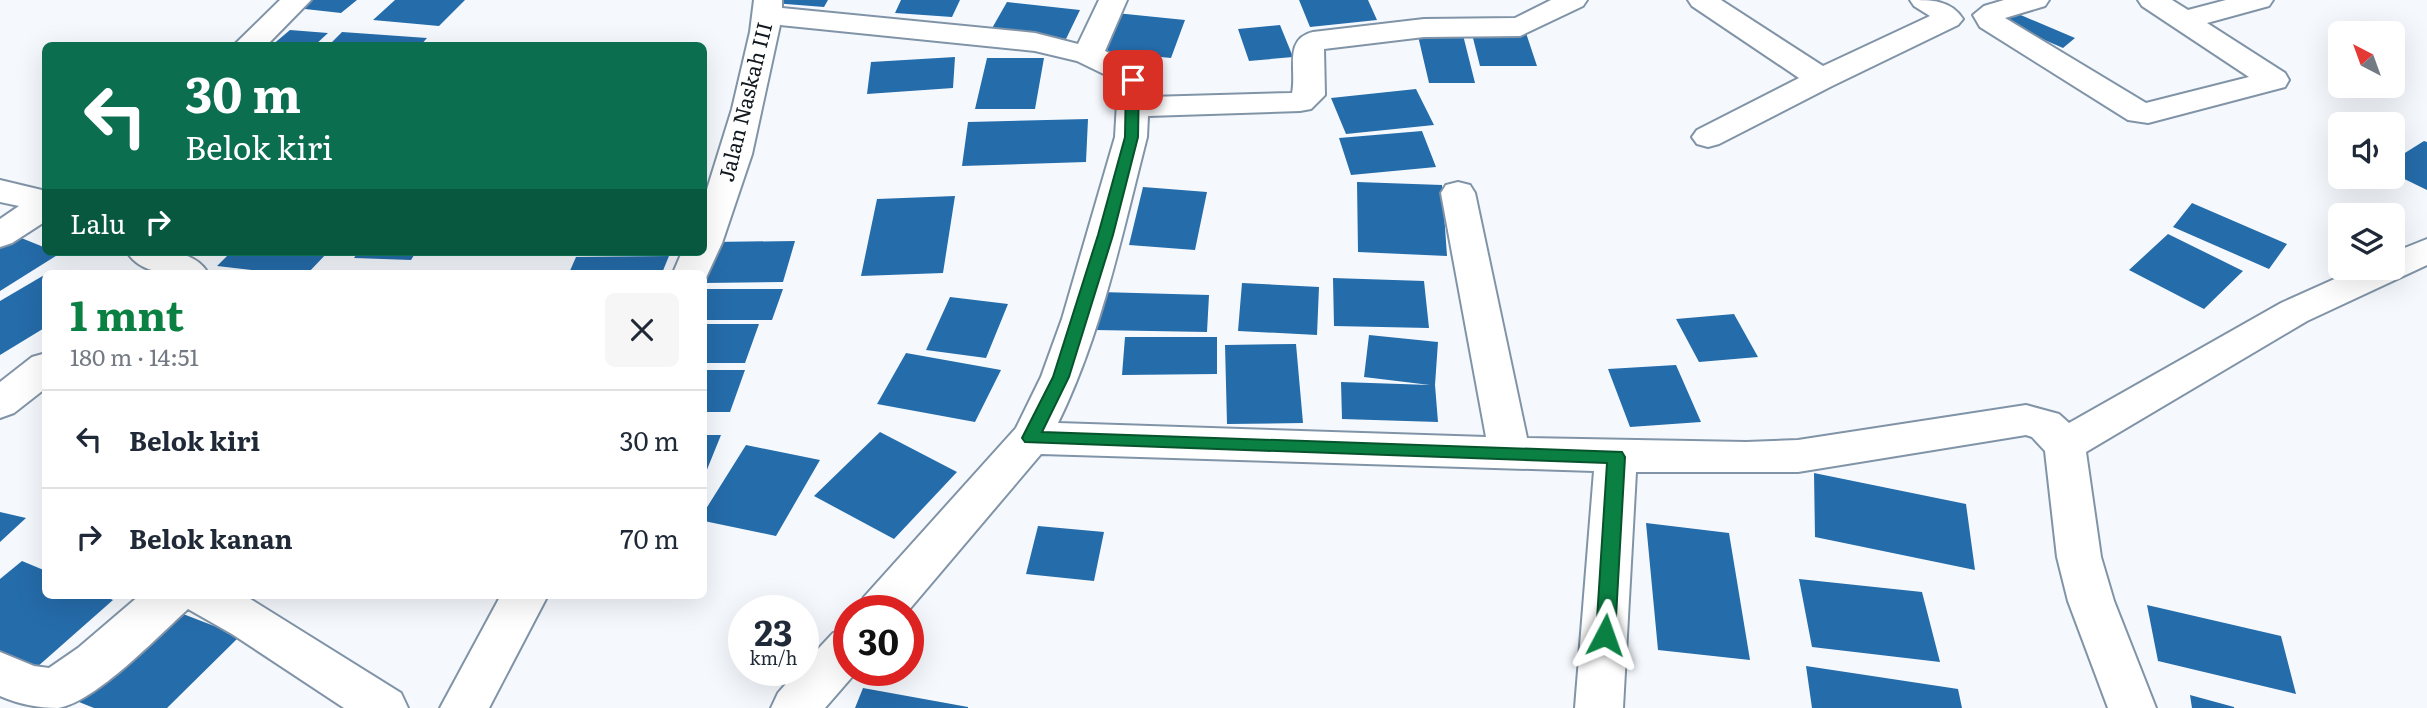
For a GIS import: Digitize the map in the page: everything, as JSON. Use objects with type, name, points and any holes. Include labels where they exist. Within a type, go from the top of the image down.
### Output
[{"type":"street","points":[[252,42],[297,0]]},
{"type":"street","points":[[1088,55],[1113,0]]},
{"type":"street","points":[[1132,107],[1300,102],[1309,95],[1309,45],[1313,41],[1424,28],[1520,27],[1593,0]]},
{"type":"street","points":[[1702,0],[1821,79]]},
{"type":"street","points":[[1708,137],[1821,79],[1948,19],[1945,13],[1924,0]]},
{"type":"street","points":[[2035,0],[1988,15],[1990,20],[2139,113],[2148,113],[2274,80],[2152,0]]},
{"type":"street","points":[[2185,20],[2259,0]]},
{"type":"street","points":[[768,8],[1035,42],[1088,55],[1129,76],[1134,85],[1131,137],[1081,318],[1061,377],[1031,438],[894,595]]},
{"type":"street","name":"Jalan Naskah III","points":[[707,235],[723,194],[750,103],[768,8]]},
{"type":"street","points":[[0,191],[42,203]]},
{"type":"street","points":[[1458,193],[1510,454]]},
{"type":"street","points":[[0,235],[42,207]]},
{"type":"street","points":[[2405,261],[2427,251]]},
{"type":"street","points":[[2065,445],[2294,312],[2363,280]]},
{"type":"street","points":[[0,403],[42,370]]},
{"type":"street","points":[[1031,438],[1616,457],[1746,458],[1798,456],[2026,421],[2045,425],[2065,445],[2079,557],[2091,601],[2132,708]]},
{"type":"street","points":[[1598,708],[1616,457]]},
{"type":"street","points":[[0,673],[43,690],[60,687],[78,675],[167,599]]},
{"type":"street","points":[[210,599],[248,620],[384,708]]},
{"type":"street","points":[[464,708],[523,599]]},
{"type":"street","points":[[795,708],[833,665]]},
{"type":"building","points":[[306,0],[357,0],[341,13],[296,8]]},
{"type":"building","points":[[395,0],[465,0],[439,26],[373,20]]},
{"type":"building","points":[[775,0],[828,0],[824,7],[773,3]]},
{"type":"building","points":[[901,0],[960,0],[952,17],[895,13]]},
{"type":"building","points":[[1299,0],[1368,0],[1377,20],[1310,27]]},
{"type":"building","points":[[1007,2],[1080,10],[1066,39],[991,30]]},
{"type":"building","points":[[1116,13],[1185,20],[1171,58],[1099,51]]},
{"type":"building","points":[[2016,13],[2075,38],[2063,48],[2003,22]]},
{"type":"building","points":[[1280,25],[1293,57],[1249,61],[1238,29]]},
{"type":"building","points":[[290,30],[328,33],[318,42],[276,42]]},
{"type":"building","points":[[1471,30],[1525,30],[1537,66],[1480,66]]},
{"type":"building","points":[[342,32],[427,38],[424,42],[332,42]]},
{"type":"building","points":[[1463,35],[1475,83],[1429,83],[1418,36]]},
{"type":"building","points":[[955,57],[953,88],[867,94],[871,62]]},
{"type":"building","points":[[987,58],[1044,58],[1035,109],[975,109]]},
{"type":"building","points":[[1416,89],[1434,125],[1346,134],[1331,98]]},
{"type":"building","points":[[1088,119],[1086,162],[962,166],[968,122]]},
{"type":"building","points":[[1422,131],[1436,167],[1351,175],[1339,138]]},
{"type":"building","points":[[2424,141],[2427,142],[2427,190],[2405,179],[2405,153]]},
{"type":"building","points":[[1357,182],[1442,185],[1447,256],[1358,252]]},
{"type":"building","points":[[1143,187],[1207,192],[1195,250],[1129,245]]},
{"type":"building","points":[[955,196],[943,273],[861,276],[877,199]]},
{"type":"building","points":[[2192,203],[2287,244],[2269,269],[2173,227]]},
{"type":"building","points":[[2168,234],[2243,271],[2204,309],[2129,270]]},
{"type":"building","points":[[14,235],[42,246],[42,256],[56,256],[0,291],[0,244]]},
{"type":"building","points":[[795,241],[783,282],[707,283],[707,270],[702,270],[712,242]]},
{"type":"building","points":[[227,256],[324,256],[311,270],[252,270],[217,266]]},
{"type":"building","points":[[355,256],[414,256],[411,260],[354,258]]},
{"type":"building","points":[[669,256],[663,270],[570,270],[576,257]]},
{"type":"building","points":[[42,276],[42,329],[0,355],[0,301]]},
{"type":"building","points":[[1333,278],[1424,281],[1429,328],[1334,326]]},
{"type":"building","points":[[1242,283],[1319,287],[1317,335],[1238,331]]},
{"type":"building","points":[[707,289],[783,289],[772,320],[707,320]]},
{"type":"building","points":[[1100,292],[1209,295],[1207,332],[1095,330]]},
{"type":"building","points":[[950,297],[1008,304],[986,358],[926,350]]},
{"type":"building","points":[[1734,314],[1758,357],[1699,362],[1676,319]]},
{"type":"building","points":[[707,324],[759,324],[745,363],[707,363]]},
{"type":"building","points":[[1369,335],[1438,342],[1435,385],[1438,422],[1342,419],[1341,382],[1430,385],[1364,377]]},
{"type":"building","points":[[1125,337],[1217,337],[1217,374],[1122,375]]},
{"type":"building","points":[[1296,344],[1303,423],[1227,424],[1225,345]]},
{"type":"building","points":[[906,353],[1001,370],[975,422],[877,404]]},
{"type":"building","points":[[1676,365],[1701,422],[1630,427],[1608,369]]},
{"type":"building","points":[[707,370],[745,370],[730,412],[707,412]]},
{"type":"building","points":[[880,432],[957,472],[894,539],[814,496]]},
{"type":"building","points":[[707,435],[721,435],[707,470]]},
{"type":"building","points":[[746,445],[820,460],[776,536],[707,522],[707,507]]},
{"type":"building","points":[[1814,473],[1966,504],[1975,570],[1815,537]]},
{"type":"building","points":[[0,512],[26,518],[0,542]]},
{"type":"building","points":[[1646,523],[1729,533],[1750,660],[1658,650]]},
{"type":"building","points":[[1038,526],[1104,532],[1094,581],[1026,574]]},
{"type":"building","points":[[22,561],[42,569],[42,599],[113,600],[28,675],[0,662],[0,579]]},
{"type":"building","points":[[1799,579],[1922,592],[1940,662],[1812,647]]},
{"type":"building","points":[[2147,605],[2281,636],[2296,694],[2158,661]]},
{"type":"building","points":[[165,607],[240,636],[167,708],[94,708],[69,698]]},
{"type":"building","points":[[1806,666],[1958,689],[1962,708],[1812,708]]},
{"type":"building","points":[[863,688],[968,707],[968,708],[855,708]]},
{"type":"building","points":[[2190,695],[2234,707],[2234,708],[2192,708]]},
{"type":"route","points":[[1133,80],[1131,137],[1105,235],[1061,377],[1031,438],[1616,457],[1605,635]]}]
